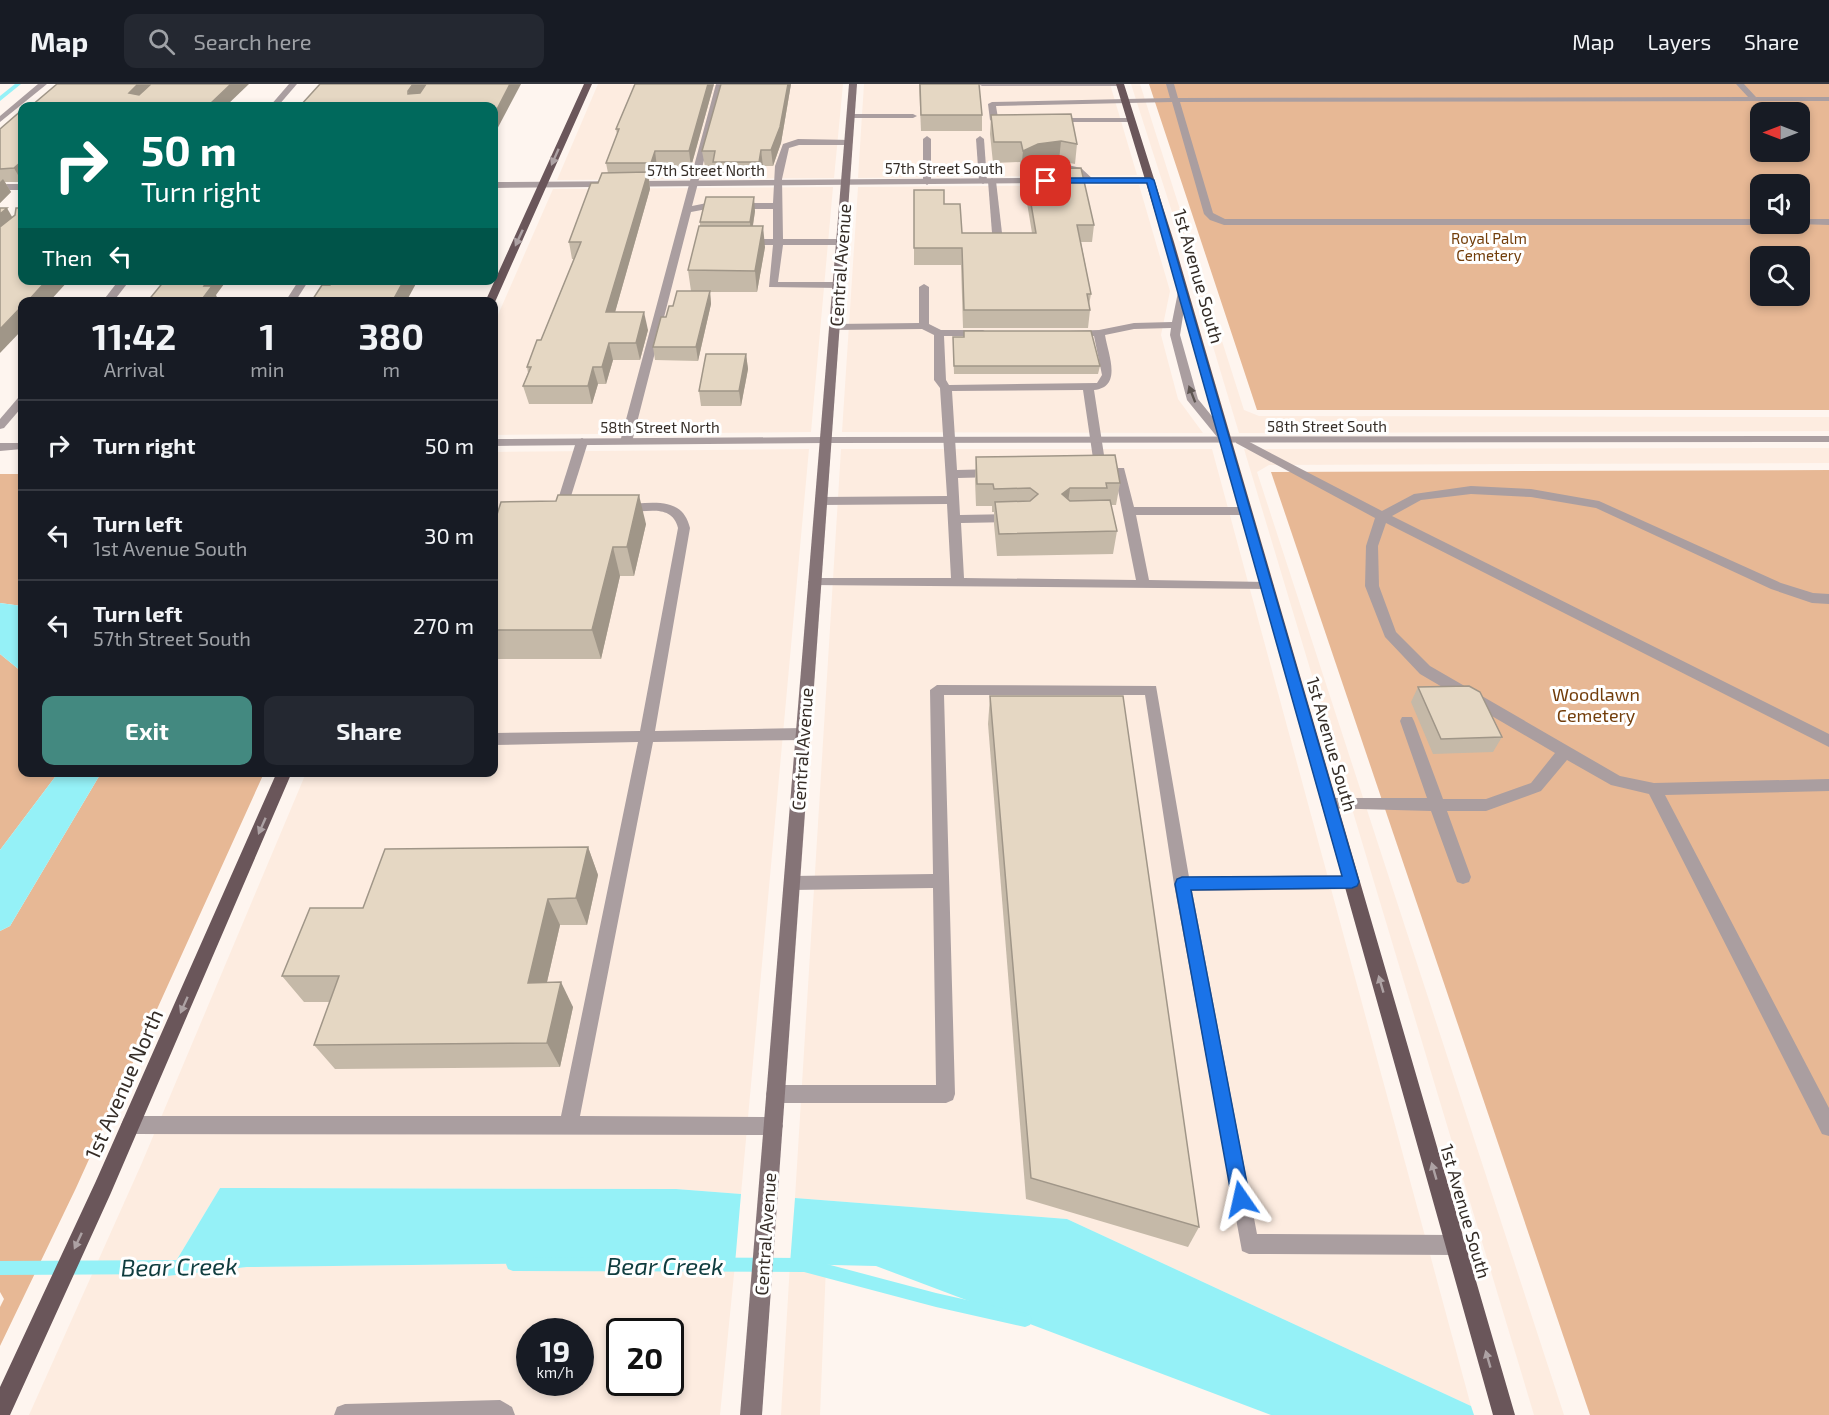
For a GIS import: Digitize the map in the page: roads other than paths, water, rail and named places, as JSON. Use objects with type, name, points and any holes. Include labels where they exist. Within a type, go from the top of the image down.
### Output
[{"type":"main road","points":[[498,285],[588,84]]},
{"type":"main road","name":"Central Avenue","points":[[750,1415],[853,84]]},
{"type":"main road","name":"1st Avenue South","points":[[1120,84],[1233,441],[1246,511],[1504,1415]]},
{"type":"main road","name":"1st Avenue North","points":[[0,1412],[103,1188],[283,777]]},
{"type":"street","points":[[22,102],[43,84]]},
{"type":"street","points":[[277,102],[293,84]]},
{"type":"street","points":[[626,442],[720,84]]},
{"type":"street","points":[[982,84],[1120,84]]},
{"type":"street","points":[[1170,84],[1209,214],[1224,222],[1750,222]]},
{"type":"street","points":[[1740,84],[1755,100]]},
{"type":"street","points":[[1017,120],[994,120],[992,104],[1176,100],[1829,99]]},
{"type":"street","points":[[0,120],[18,105]]},
{"type":"street","points":[[851,116],[913,116]]},
{"type":"street","points":[[1040,120],[1131,120]]},
{"type":"street","points":[[927,139],[927,182]]},
{"type":"street","points":[[980,139],[997,233]]},
{"type":"street","points":[[838,285],[773,285],[779,242],[778,183],[786,146],[798,142],[849,142]]},
{"type":"street","points":[[1024,181],[1024,174],[1034,167],[1071,167],[1086,173],[1091,181]]},
{"type":"street","name":"57th Street South","points":[[846,182],[1150,180]]},
{"type":"street","name":"57th Street North","points":[[498,185],[846,182]]},
{"type":"street","points":[[0,187],[18,187]]},
{"type":"street","points":[[687,210],[707,206],[778,206]]},
{"type":"street","points":[[1810,222],[1829,222]]},
{"type":"street","points":[[678,242],[690,242]]},
{"type":"street","points":[[734,242],[841,242]]},
{"type":"street","points":[[111,297],[121,285]]},
{"type":"street","points":[[924,288],[924,326]]},
{"type":"street","points":[[1184,292],[1175,335],[1193,399],[1233,441],[1829,741]]},
{"type":"street","points":[[1065,333],[1099,333],[1134,326],[1177,325]]},
{"type":"street","points":[[835,327],[924,326],[939,333],[996,333]]},
{"type":"street","points":[[939,333],[940,380],[946,388],[958,582]]},
{"type":"street","points":[[946,388],[1100,386],[1106,382],[1107,375],[1099,333]]},
{"type":"street","points":[[1088,387],[1097,441],[1095,472],[1120,471],[1126,514],[1143,584]]},
{"type":"street","points":[[0,426],[18,405]]},
{"type":"street","name":"58th Street North","points":[[498,443],[826,440]]},
{"type":"street","name":"58th Street South","points":[[826,440],[1829,440]]},
{"type":"street","points":[[561,509],[582,442]]},
{"type":"street","points":[[0,447],[18,446]]},
{"type":"street","points":[[951,474],[1008,473]]},
{"type":"street","points":[[1829,599],[1812,598],[1776,586],[1599,505],[1531,493],[1471,490],[1418,497],[1382,516],[1372,546],[1372,586],[1390,634],[1425,670],[1616,781],[1654,789],[1829,784]]},
{"type":"street","points":[[821,501],[952,500]]},
{"type":"street","points":[[569,1126],[647,736],[684,528],[681,516],[671,508],[605,508]]},
{"type":"street","points":[[1126,514],[1246,511]]},
{"type":"street","points":[[953,519],[1028,518]]},
{"type":"street","points":[[815,582],[1267,586]]},
{"type":"street","points":[[775,1094],[946,1094],[937,690],[1151,690],[1182,884],[1249,1244],[1455,1245]]},
{"type":"street","points":[[1407,721],[1463,877]]},
{"type":"street","points":[[498,739],[803,734]]},
{"type":"street","points":[[1329,804],[1486,805],[1536,787],[1565,751]]},
{"type":"street","points":[[1654,789],[1829,1127]]},
{"type":"street","points":[[792,883],[941,881]]},
{"type":"street","points":[[1182,884],[1352,882]]},
{"type":"street","points":[[131,1125],[773,1126]]},
{"type":"street","points":[[345,1415],[500,1411],[504,1415]]},
{"type":"water","points":[[0,603],[18,605],[18,669],[0,654]]},
{"type":"water","points":[[55,777],[99,777],[10,926],[0,931],[0,850]]},
{"type":"water","points":[[220,1188],[676,1189],[741,1194],[735,1264],[639,1262],[247,1267],[167,1276]]},
{"type":"water","points":[[795,1198],[1067,1219],[1471,1406],[1474,1415],[1271,1415],[876,1266],[790,1264]]},
{"type":"waterway","name":"Bear Creek","points":[[0,99],[18,84]]},
{"type":"waterway","name":"Bear Creek","points":[[513,1264],[804,1265],[936,1300],[1025,1320]]},
{"type":"waterway","name":"Bear Creek","points":[[0,1268],[186,1267]]},
{"type":"park label","name":"Royal Palm Cemetery","points":[[1489,246]]},
{"type":"park label","name":"Woodlawn Cemetery","points":[[1596,704]]}]
